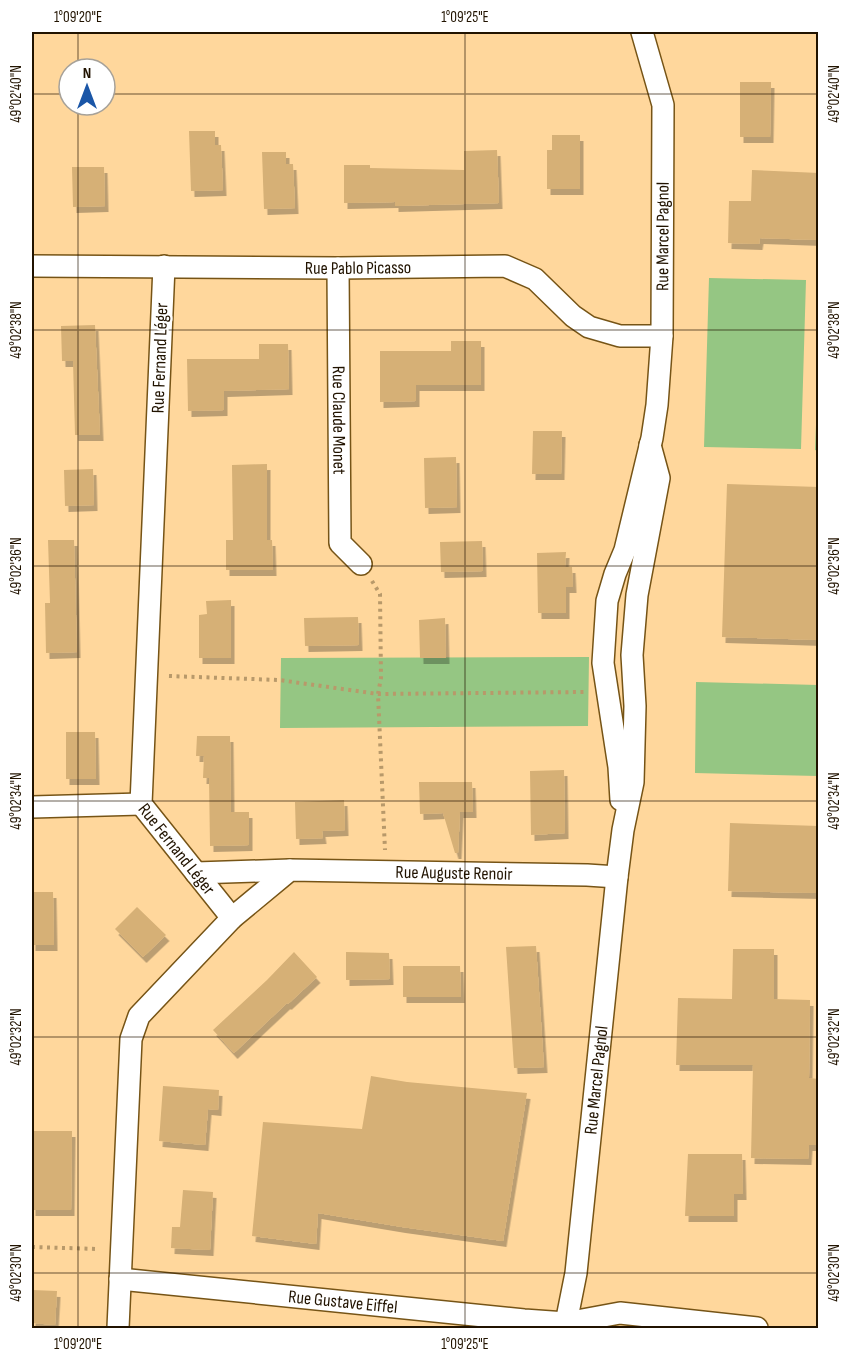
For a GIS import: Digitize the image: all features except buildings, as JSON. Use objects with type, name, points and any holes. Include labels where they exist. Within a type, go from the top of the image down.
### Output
[{"type":"street","name":"Rue Marcel Pagnol","points":[[623,830],[619,766],[603,663],[607,601],[625,550],[650,445],[657,405],[662,336],[663,105],[642,32]]},
{"type":"street","name":"Rue Pablo Picasso","points":[[32,266],[338,268],[505,266],[535,279],[573,316],[589,327],[620,336],[662,336]]},
{"type":"street","name":"Rue Fernand Léger","points":[[164,266],[141,804],[232,918]]},
{"type":"street","name":"Rue Claude Monet","points":[[338,268],[340,543],[361,564]]},
{"type":"street","name":"Rue Marcel Pagnol","points":[[565,1326],[576,1273],[617,877],[623,830],[633,782],[635,706],[632,655],[637,595],[659,478],[650,445]]},
{"type":"street","points":[[32,807],[141,804]]},
{"type":"street","points":[[118,1329],[131,1039],[139,1016],[232,918],[290,870]]},
{"type":"street","name":"Rue Auguste Renoir","points":[[196,873],[290,870],[617,877]]},
{"type":"street","name":"Rue Gustave Eiffel","points":[[120,1279],[565,1326],[620,1313],[757,1329]]},
{"type":"path","points":[[361,564],[380,594],[381,678],[378,694],[386,872]]},
{"type":"path","points":[[147,676],[279,680],[378,694],[606,692]]},
{"type":"path","points":[[32,1247],[121,1250]]},
{"type":"green space","points":[[709,278],[806,280],[801,449],[704,447]]},
{"type":"green space","points":[[818,374],[818,451],[815,450]]},
{"type":"green space","points":[[589,657],[588,726],[280,728],[281,658]]},
{"type":"green space","points":[[696,682],[818,685],[818,776],[695,773]]}]
